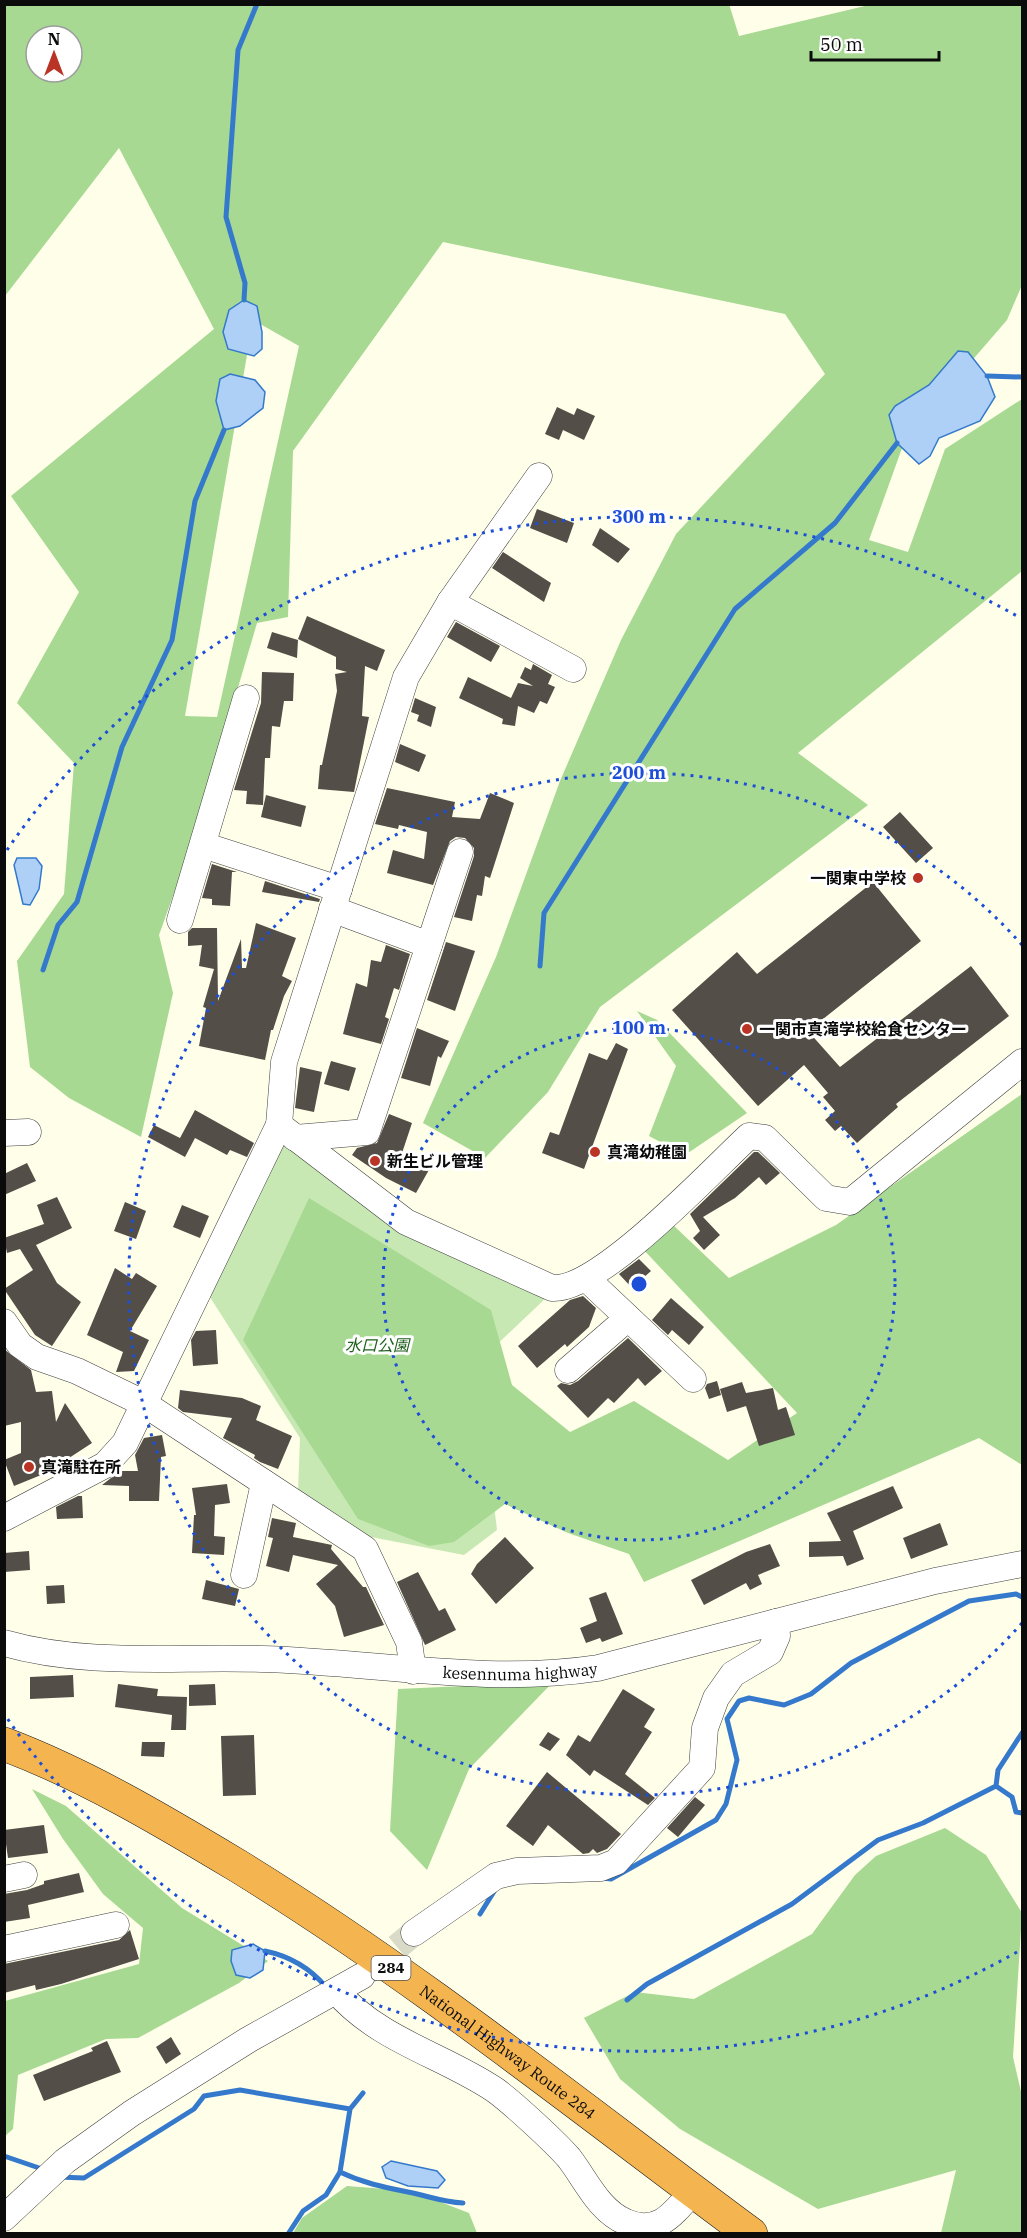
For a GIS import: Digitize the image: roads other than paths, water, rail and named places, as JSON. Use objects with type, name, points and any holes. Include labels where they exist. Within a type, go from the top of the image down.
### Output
[{"type":"highway","name":"National Highway Route 284","points":[[4,1744],[42,1759],[173,1826],[341,1931],[751,2234]]},
{"type":"street","points":[[4,1518],[105,1465],[125,1443],[143,1403],[287,1131],[284,1062],[406,677],[450,602],[539,476]]},
{"type":"street","points":[[450,602],[573,669]]},
{"type":"street","points":[[180,920],[246,698]]},
{"type":"street","points":[[202,845],[335,899],[429,945]]},
{"type":"street","points":[[287,1131],[367,1132],[460,852]]},
{"type":"street","points":[[287,1131],[406,1221],[436,1237],[552,1288],[563,1289],[587,1279],[620,1257],[749,1136],[765,1138],[826,1198],[850,1202],[1023,1062]]},
{"type":"street","points":[[587,1279],[693,1379]]},
{"type":"street","points":[[568,1370],[628,1318]]},
{"type":"street","points":[[4,1322],[20,1346],[36,1357],[77,1371],[143,1403],[365,1549],[409,1642],[413,1671]]},
{"type":"street","points":[[244,1575],[264,1483]]},
{"type":"street","name":"kesennuma highway","points":[[4,1643],[42,1654],[139,1660],[262,1659],[503,1676],[555,1675],[598,1668],[935,1581],[1023,1564]]},
{"type":"street","points":[[414,1933],[496,1876],[517,1871],[601,1868],[616,1862],[702,1768],[705,1728],[716,1698],[733,1674],[770,1652],[777,1636],[776,1622]]},
{"type":"street","points":[[4,1949],[116,1925]]},
{"type":"street","points":[[4,2218],[65,2161],[132,2114],[248,2040],[362,1976]]},
{"type":"street","points":[[337,1992],[349,2006],[380,2029],[495,2091],[568,2157],[604,2206],[626,2222],[651,2227],[660,2225],[667,2221],[693,2191]]},
{"type":"water","points":[[244,300],[257,306],[262,332],[262,349],[254,356],[228,349],[223,332],[229,310]]},
{"type":"water","points":[[958,351],[968,352],[987,376],[995,397],[980,421],[939,438],[930,456],[919,464],[897,443],[889,415],[895,406],[929,385]]},
{"type":"water","points":[[230,374],[255,380],[265,392],[263,408],[240,426],[224,430],[216,401],[220,379]]},
{"type":"water","points":[[17,858],[36,858],[42,866],[39,889],[30,905],[23,904],[14,865]]},
{"type":"water","points":[[253,1944],[265,1951],[263,1970],[250,1978],[236,1975],[231,1961],[232,1950]]},
{"type":"water","points":[[391,2161],[437,2171],[445,2180],[438,2188],[408,2186],[386,2178],[382,2167]]},
{"type":"waterway","points":[[244,300],[245,283],[226,217],[238,50],[257,4]]},
{"type":"waterway","points":[[987,376],[1022,377]]},
{"type":"waterway","points":[[43,970],[58,925],[77,902],[122,747],[172,640],[195,501],[224,430]]},
{"type":"waterway","points":[[540,966],[544,913],[735,609],[835,523],[897,443]]},
{"type":"waterway","points":[[603,1878],[611,1879],[716,1820],[726,1804],[737,1760],[727,1719],[739,1701],[749,1698],[784,1705],[811,1694],[851,1663],[969,1601],[1016,1594],[1022,1597]]},
{"type":"waterway","points":[[1022,1733],[998,1770],[996,1786],[1012,1797],[1016,1812],[1022,1813]]},
{"type":"waterway","points":[[627,2000],[647,1984],[792,1904],[878,1840],[923,1823],[996,1786]]},
{"type":"waterway","points":[[480,1914],[495,1890]]},
{"type":"waterway","points":[[265,1951],[298,1964],[326,1987]]},
{"type":"waterway","points":[[59,2177],[84,2178],[194,2109],[204,2096],[240,2090],[350,2109]]},
{"type":"waterway","points":[[363,2093],[350,2109],[340,2172],[382,2186],[463,2203]]},
{"type":"waterway","points":[[4,2156],[45,2170]]},
{"type":"waterway","points":[[288,2234],[303,2211],[326,2195],[340,2172]]},
{"type":"tunnel","points":[[367,1972],[414,1933]]},
{"type":"place","name":"一関東中学校","points":[[918,878]]},
{"type":"place","name":"一関市真滝学校給食センター","points":[[747,1029]]},
{"type":"place","name":"真滝幼稚園","points":[[595,1152]]},
{"type":"place","name":"新生ビル管理","points":[[375,1161]]},
{"type":"place","name":"真滝駐在所","points":[[29,1467]]},
{"type":"park label","name":"水口公園","points":[[377,1345]]}]
